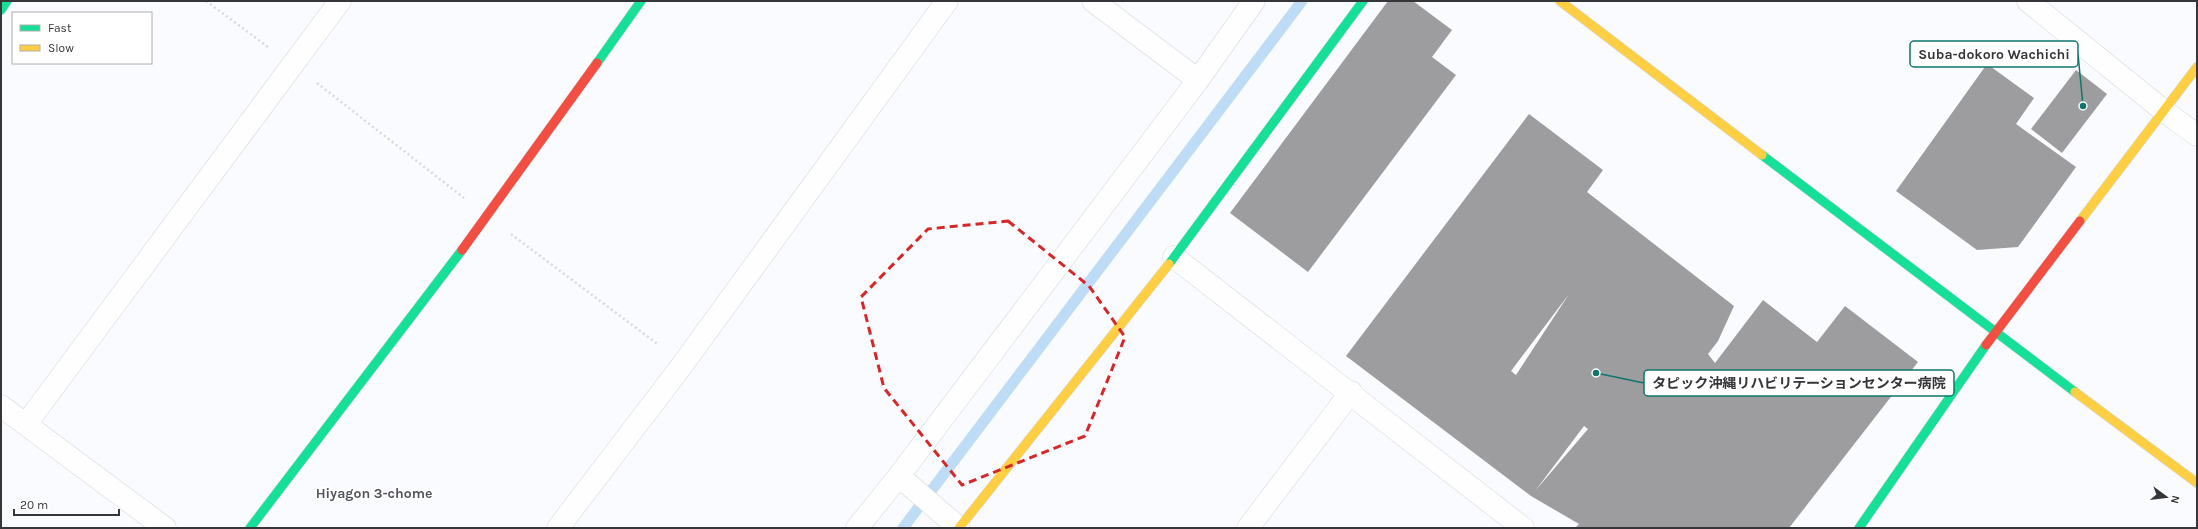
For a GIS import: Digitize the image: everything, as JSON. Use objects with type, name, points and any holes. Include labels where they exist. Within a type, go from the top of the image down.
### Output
[{"type":"street","points":[[1,10],[8,1]]},
{"type":"street","points":[[26,424],[340,1]]},
{"type":"street","points":[[250,528],[488,216],[640,1]]},
{"type":"street","points":[[558,528],[683,364],[947,1]]},
{"type":"street","points":[[1093,1],[1198,80]]},
{"type":"street","points":[[857,528],[900,476],[1198,80],[1254,1]]},
{"type":"street","points":[[900,476],[959,528],[1174,257],[1363,1]]},
{"type":"street","points":[[1560,1],[1995,333],[2197,483]]},
{"type":"street","points":[[2028,1],[2164,111],[2197,135]]},
{"type":"street","points":[[1859,528],[1995,333],[2197,67]]},
{"type":"street","points":[[1174,257],[1351,392],[1523,528]]},
{"type":"street","points":[[1248,528],[1351,392]]},
{"type":"street","points":[[1,406],[165,528]]},
{"type":"path","points":[[206,1],[293,65],[683,364]]},
{"type":"highlighted area","points":[[1008,221],[1089,286],[1125,337],[1085,436],[962,485],[884,388],[861,297],[928,229]]},
{"type":"building","points":[[1388,1],[1413,1],[1452,30],[1432,57],[1456,75],[1308,272],[1230,213]]},
{"type":"building","points":[[1987,64],[2034,98],[2016,124],[2076,167],[2018,247],[1977,250],[1896,191]]},
{"type":"building","points":[[2076,70],[2107,94],[2062,153],[2031,129]]},
{"type":"building","points":[[1529,114],[1603,170],[1587,192],[1734,306],[1718,341],[1708,354],[1715,363],[1763,300],[1817,342],[1845,306],[1918,362],[1789,528],[1575,528],[1579,524],[1531,496],[1346,356]],"holes":[[[1569,294],[1516,375],[1511,371]],[[1584,426],[1588,429],[1535,491]]]},
{"type":"waterway","points":[[903,528],[1302,1]]},
{"type":"traffic: fast","points":[[1,10],[7,1]]},
{"type":"traffic: fast","points":[[597,63],[641,1]]},
{"type":"traffic: fast","points":[[1169,264],[1363,1]]},
{"type":"traffic: fast","points":[[1762,155],[2075,392]]},
{"type":"traffic: fast","points":[[250,528],[462,250]]},
{"type":"traffic: fast","points":[[1859,528],[1986,345]]},
{"type":"traffic: slow","points":[[1560,1],[1762,155]]},
{"type":"traffic: slow","points":[[2080,221],[2197,67]]},
{"type":"traffic: slow","points":[[959,528],[1169,264]]},
{"type":"traffic: slow","points":[[2075,392],[2197,483]]},
{"type":"traffic: jam","points":[[462,250],[597,63]]},
{"type":"traffic: jam","points":[[1986,345],[2080,221]]},
{"type":"place","name":"Suba-dokoro Wachichi","points":[[2083,106]]},
{"type":"place","name":"タピック沖縄リハビリテーションセンター病院","points":[[1596,373]]},
{"type":"district","name":"Hiyagon 3-chome","points":[[374,493]]}]
